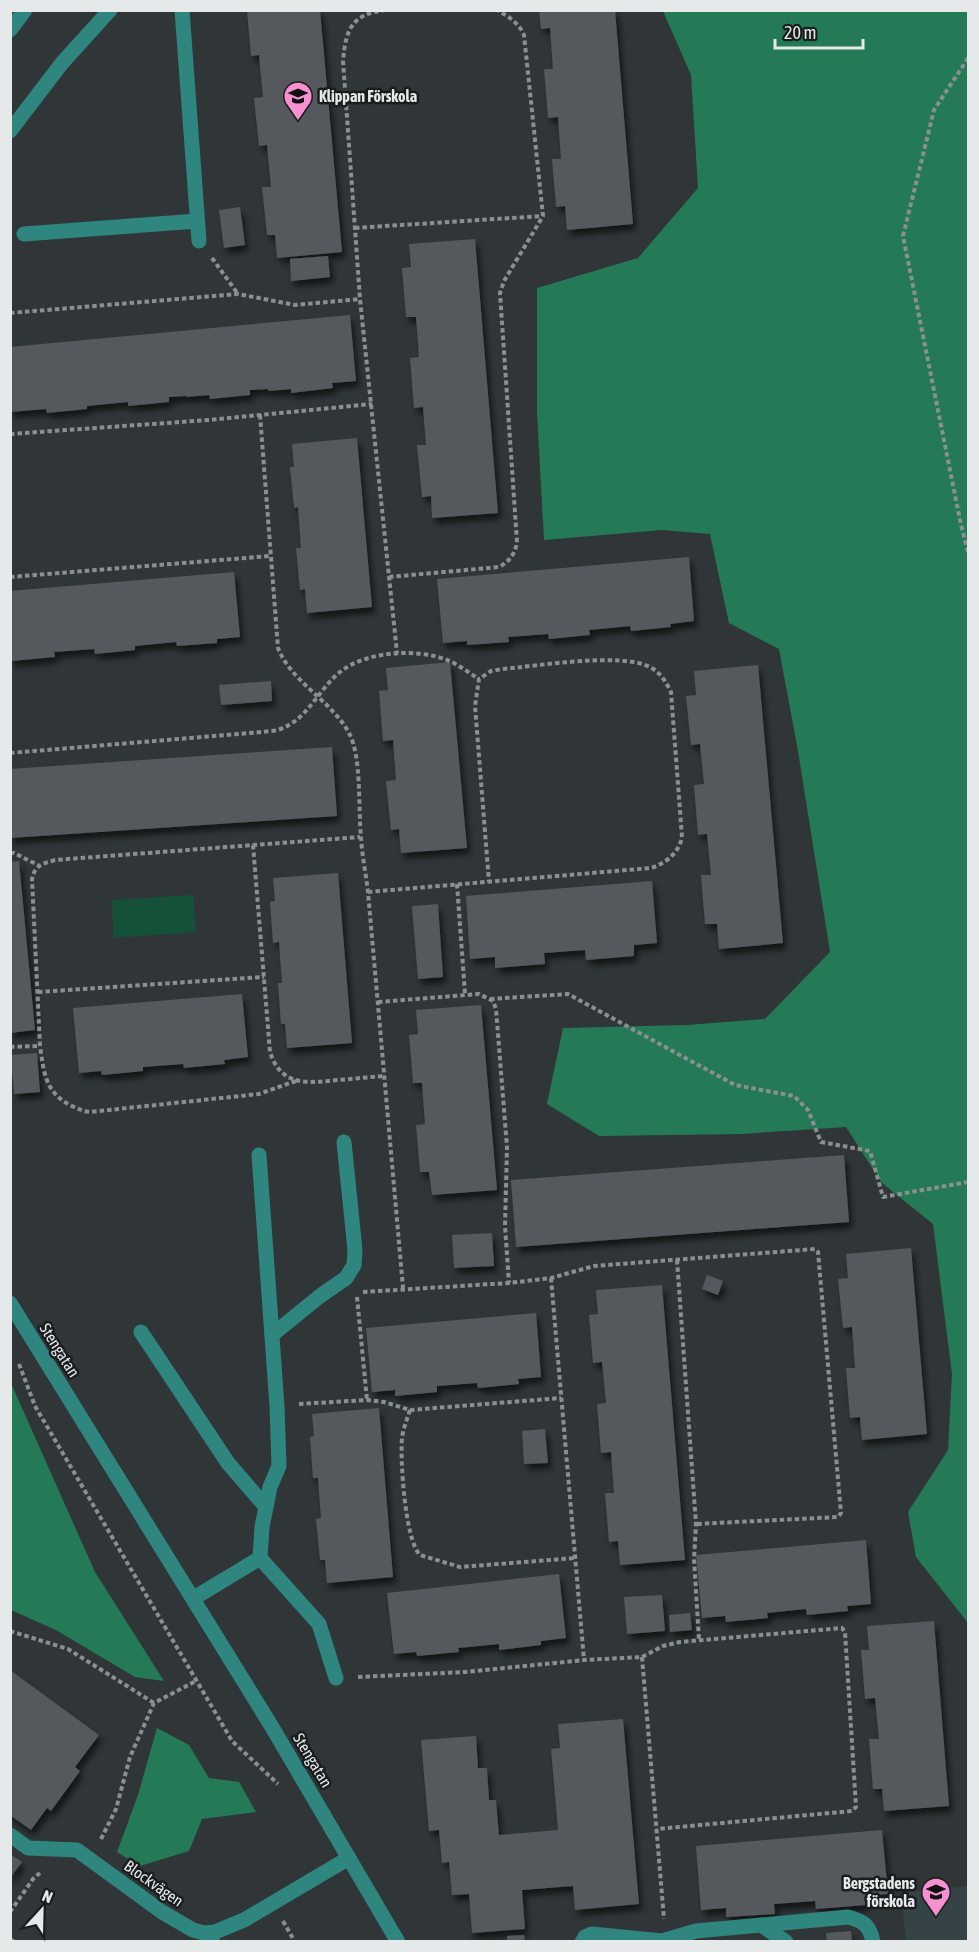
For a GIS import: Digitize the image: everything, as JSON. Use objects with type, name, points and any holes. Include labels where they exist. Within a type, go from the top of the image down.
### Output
[{"type":"street","points":[[10,30],[25,10]]},
{"type":"street","points":[[10,131],[62,63],[110,10]]},
{"type":"street","points":[[182,10],[199,241]]},
{"type":"street","points":[[24,234],[197,221]]},
{"type":"street","points":[[272,1335],[346,1278],[354,1265],[355,1250],[344,1143]]},
{"type":"street","points":[[259,1155],[277,1406],[279,1466],[270,1487],[262,1527],[260,1558],[319,1624],[336,1678]]},
{"type":"street","name":"Stengatan","points":[[10,1304],[194,1598],[398,1941]]},
{"type":"street","points":[[141,1332],[228,1463],[266,1507]]},
{"type":"street","points":[[194,1598],[260,1558]]},
{"type":"street","points":[[10,1835],[28,1848],[77,1850]]},
{"type":"street","name":"Blockvägen","points":[[77,1850],[162,1912],[193,1930],[212,1937]]},
{"type":"street","points":[[212,1937],[349,1858]]},
{"type":"street","points":[[582,1941],[592,1934],[662,1941],[696,1931],[848,1917],[866,1924],[871,1931],[873,1941]]},
{"type":"street","points":[[760,1925],[786,1941]]},
{"type":"path","points":[[386,10],[361,16],[351,27],[344,46],[343,61],[360,300],[397,653]]},
{"type":"path","points":[[389,577],[499,567],[513,556],[516,549],[500,293],[504,281],[543,216],[524,35],[508,16],[497,10]]},
{"type":"path","points":[[969,58],[934,110],[903,236],[961,525],[969,552]]},
{"type":"path","points":[[355,228],[543,216]]},
{"type":"path","points":[[199,241],[238,294]]},
{"type":"path","points":[[10,313],[238,294],[296,305],[360,300]]},
{"type":"path","points":[[10,435],[372,404]]},
{"type":"path","points":[[260,415],[278,648],[291,670],[336,714],[351,738],[356,763],[360,837],[368,892],[403,1288]]},
{"type":"path","points":[[10,577],[270,556]]},
{"type":"path","points":[[10,753],[283,729],[295,722],[340,672],[358,661],[397,653],[426,655],[450,660],[479,679]]},
{"type":"path","points":[[368,892],[457,885],[651,868],[671,858],[677,851],[682,837],[671,692],[664,679],[656,671],[638,663],[613,659],[502,669],[491,671],[479,679],[475,706],[489,882]]},
{"type":"path","points":[[296,1081],[259,1094],[83,1112],[64,1102],[50,1088],[43,1068],[40,1046],[32,879],[34,870],[38,865],[55,861],[360,837]]},
{"type":"path","points":[[253,845],[270,1052],[279,1070],[296,1081],[310,1083],[385,1076]]},
{"type":"path","points":[[10,853],[38,865]]},
{"type":"path","points":[[457,885],[465,994]]},
{"type":"path","points":[[38,992],[264,977]]},
{"type":"path","points":[[378,1002],[465,994],[479,994],[490,999],[568,994],[735,1085],[794,1096],[808,1110],[821,1142],[870,1151],[883,1197],[969,1182]]},
{"type":"path","points":[[490,999],[496,1009],[507,1147],[505,1226],[509,1282]]},
{"type":"path","points":[[10,1047],[40,1046]]},
{"type":"path","points":[[367,1400],[356,1293],[551,1278],[594,1266],[815,1249],[819,1252],[841,1513],[838,1516],[696,1524]]},
{"type":"path","points":[[676,1260],[696,1524],[694,1559],[699,1640]]},
{"type":"path","points":[[551,1278],[584,1660]]},
{"type":"path","points":[[18,1362],[35,1406],[232,1741],[279,1785]]},
{"type":"path","points":[[277,1406],[367,1400],[384,1402],[410,1410],[561,1398]]},
{"type":"path","points":[[410,1410],[404,1425],[402,1457],[409,1532],[416,1551],[420,1555],[460,1567],[574,1558]]},
{"type":"path","points":[[336,1678],[465,1672],[642,1656],[663,1646],[699,1640],[842,1629],[846,1632],[856,1807],[852,1811],[657,1829]]},
{"type":"path","points":[[10,1631],[68,1649],[154,1704]]},
{"type":"path","points":[[642,1656],[665,1917],[662,1941]]},
{"type":"path","points":[[77,1850],[98,1844],[116,1809],[130,1757],[154,1704],[196,1681]]},
{"type":"path","points":[[10,1911],[33,1879],[43,1870]]},
{"type":"shaded area","name":"Bergstadens förskola","points":[[968,1886],[968,1941],[906,1941],[901,1893]]},
{"type":"green space","points":[[663,11],[968,11],[968,1623],[916,1557],[908,1512],[948,1450],[952,1374],[933,1224],[882,1183],[846,1127],[741,1134],[599,1136],[547,1104],[563,1028],[687,1025],[765,1019],[830,952],[798,751],[779,649],[729,623],[710,534],[662,530],[544,540],[537,413],[537,288],[638,258],[698,188],[691,75]]},
{"type":"green space","points":[[193,895],[196,932],[114,938],[111,900]]},
{"type":"green space","points":[[10,1381],[95,1572],[164,1681],[135,1677],[56,1630],[11,1610]]},
{"type":"green space","points":[[157,1728],[189,1745],[209,1778],[239,1782],[256,1812],[202,1819],[189,1851],[140,1866],[117,1852],[138,1795]]},
{"type":"building","points":[[247,10],[320,10],[342,252],[277,258],[275,235],[267,235],[262,187],[271,187],[267,145],[259,146],[254,98],[263,97],[259,55],[251,56]]},
{"type":"building","points":[[539,10],[615,10],[633,224],[567,230],[565,206],[556,207],[552,159],[561,159],[558,117],[548,118],[544,69],[553,69],[550,28],[541,29]]},
{"type":"building","points":[[240,207],[245,245],[224,248],[219,210]]},
{"type":"building","points":[[475,239],[498,513],[432,518],[431,496],[422,497],[417,445],[426,445],[423,407],[414,408],[410,358],[419,357],[416,317],[406,317],[402,268],[411,267],[409,244]]},
{"type":"building","points":[[328,256],[330,277],[291,281],[290,259]]},
{"type":"building","points":[[350,315],[356,381],[332,383],[333,388],[291,393],[291,389],[250,390],[250,395],[210,399],[209,395],[169,397],[169,402],[128,406],[128,402],[47,413],[46,409],[10,412],[10,347]]},
{"type":"building","points":[[357,438],[372,607],[307,613],[305,589],[300,590],[296,548],[301,548],[298,507],[294,508],[290,467],[294,467],[292,444]]},
{"type":"building","points":[[689,557],[694,621],[670,624],[671,627],[631,631],[630,626],[589,630],[590,635],[549,639],[548,634],[508,637],[509,642],[467,645],[467,641],[443,643],[437,579]]},
{"type":"building","points":[[234,572],[240,637],[217,639],[217,643],[177,646],[176,642],[135,646],[135,650],[95,654],[94,649],[54,652],[55,657],[12,661],[10,656],[10,591]]},
{"type":"building","points":[[450,662],[467,848],[401,853],[399,829],[391,830],[386,781],[396,780],[393,740],[383,741],[379,691],[388,690],[386,668]]},
{"type":"building","points":[[758,665],[783,943],[719,949],[717,924],[705,924],[701,875],[711,875],[707,834],[698,835],[694,785],[704,784],[700,744],[691,745],[686,696],[696,695],[694,671]]},
{"type":"building","points":[[271,681],[272,701],[221,705],[219,685]]},
{"type":"building","points":[[332,747],[337,816],[10,838],[10,769]]},
{"type":"building","points":[[19,861],[35,1030],[10,1033],[10,862]]},
{"type":"building","points":[[338,873],[352,1043],[287,1048],[285,1024],[281,1024],[278,983],[282,983],[279,942],[273,943],[270,902],[275,901],[273,878]]},
{"type":"building","points":[[652,881],[657,943],[634,945],[634,956],[586,960],[585,950],[544,953],[545,964],[495,968],[495,957],[470,959],[466,896]]},
{"type":"building","points":[[438,904],[443,977],[418,979],[412,906]]},
{"type":"building","points":[[242,994],[248,1057],[224,1060],[225,1064],[184,1068],[183,1064],[143,1067],[143,1071],[102,1075],[101,1071],[79,1073],[73,1008]]},
{"type":"building","points":[[481,1005],[497,1190],[432,1195],[429,1172],[420,1172],[416,1125],[425,1124],[422,1083],[413,1083],[409,1035],[418,1034],[416,1010]]},
{"type":"building","points":[[37,1053],[40,1092],[14,1094],[11,1055]]},
{"type":"building","points":[[844,1155],[849,1222],[516,1247],[511,1180]]},
{"type":"building","points":[[492,1233],[494,1266],[454,1268],[452,1235]]},
{"type":"building","points":[[911,1248],[927,1434],[862,1440],[860,1417],[850,1418],[846,1368],[855,1368],[852,1327],[843,1328],[838,1279],[848,1278],[846,1254]]},
{"type":"building","points":[[707,1275],[723,1281],[718,1295],[702,1289]]},
{"type":"building","points":[[662,1285],[685,1560],[620,1565],[618,1541],[609,1542],[605,1493],[614,1493],[611,1452],[601,1453],[597,1404],[606,1403],[602,1362],[593,1363],[589,1315],[598,1314],[596,1290]]},
{"type":"building","points":[[536,1313],[541,1377],[518,1379],[519,1384],[478,1388],[477,1383],[437,1386],[437,1392],[395,1396],[395,1390],[372,1392],[366,1328]]},
{"type":"building","points":[[379,1408],[393,1577],[327,1583],[325,1560],[320,1560],[316,1519],[321,1518],[318,1478],[313,1478],[310,1437],[314,1436],[312,1414]]},
{"type":"building","points":[[545,1429],[548,1463],[524,1464],[522,1431]]},
{"type":"building","points":[[866,1540],[871,1604],[847,1606],[848,1611],[807,1615],[806,1609],[767,1613],[768,1618],[726,1622],[725,1616],[702,1618],[696,1555]]},
{"type":"building","points":[[559,1574],[566,1638],[541,1641],[541,1645],[499,1650],[499,1644],[458,1648],[459,1652],[417,1656],[416,1652],[394,1654],[387,1593]]},
{"type":"building","points":[[662,1595],[665,1631],[627,1634],[624,1597]]},
{"type":"building","points":[[690,1613],[692,1630],[670,1632],[669,1615]]},
{"type":"building","points":[[934,1621],[949,1806],[884,1811],[882,1789],[873,1789],[869,1739],[879,1739],[875,1698],[865,1699],[861,1650],[869,1650],[867,1626]]},
{"type":"building","points":[[10,1670],[99,1735],[75,1767],[80,1771],[51,1811],[47,1808],[31,1830],[10,1815]]},
{"type":"building","points":[[623,1719],[639,1904],[575,1910],[573,1886],[522,1890],[525,1929],[472,1933],[469,1894],[452,1895],[449,1862],[442,1863],[439,1830],[429,1831],[421,1740],[476,1736],[478,1768],[487,1768],[489,1800],[496,1800],[499,1835],[558,1830],[551,1749],[560,1748],[558,1724]]},
{"type":"building","points":[[882,1830],[888,1894],[865,1896],[866,1905],[816,1909],[815,1901],[774,1904],[775,1914],[726,1917],[726,1908],[701,1910],[696,1846]]},
{"type":"building","points":[[10,1854],[22,1862],[10,1878]]},
{"type":"building","points":[[851,1931],[852,1942],[827,1942],[826,1933]]},
{"type":"building","points":[[524,1935],[525,1942],[507,1942],[507,1936]]},
{"type":"place","name":"Klippan Förskola","points":[[298,122]]},
{"type":"place","name":"Bergstadens förskola","points":[[936,1918]]}]
